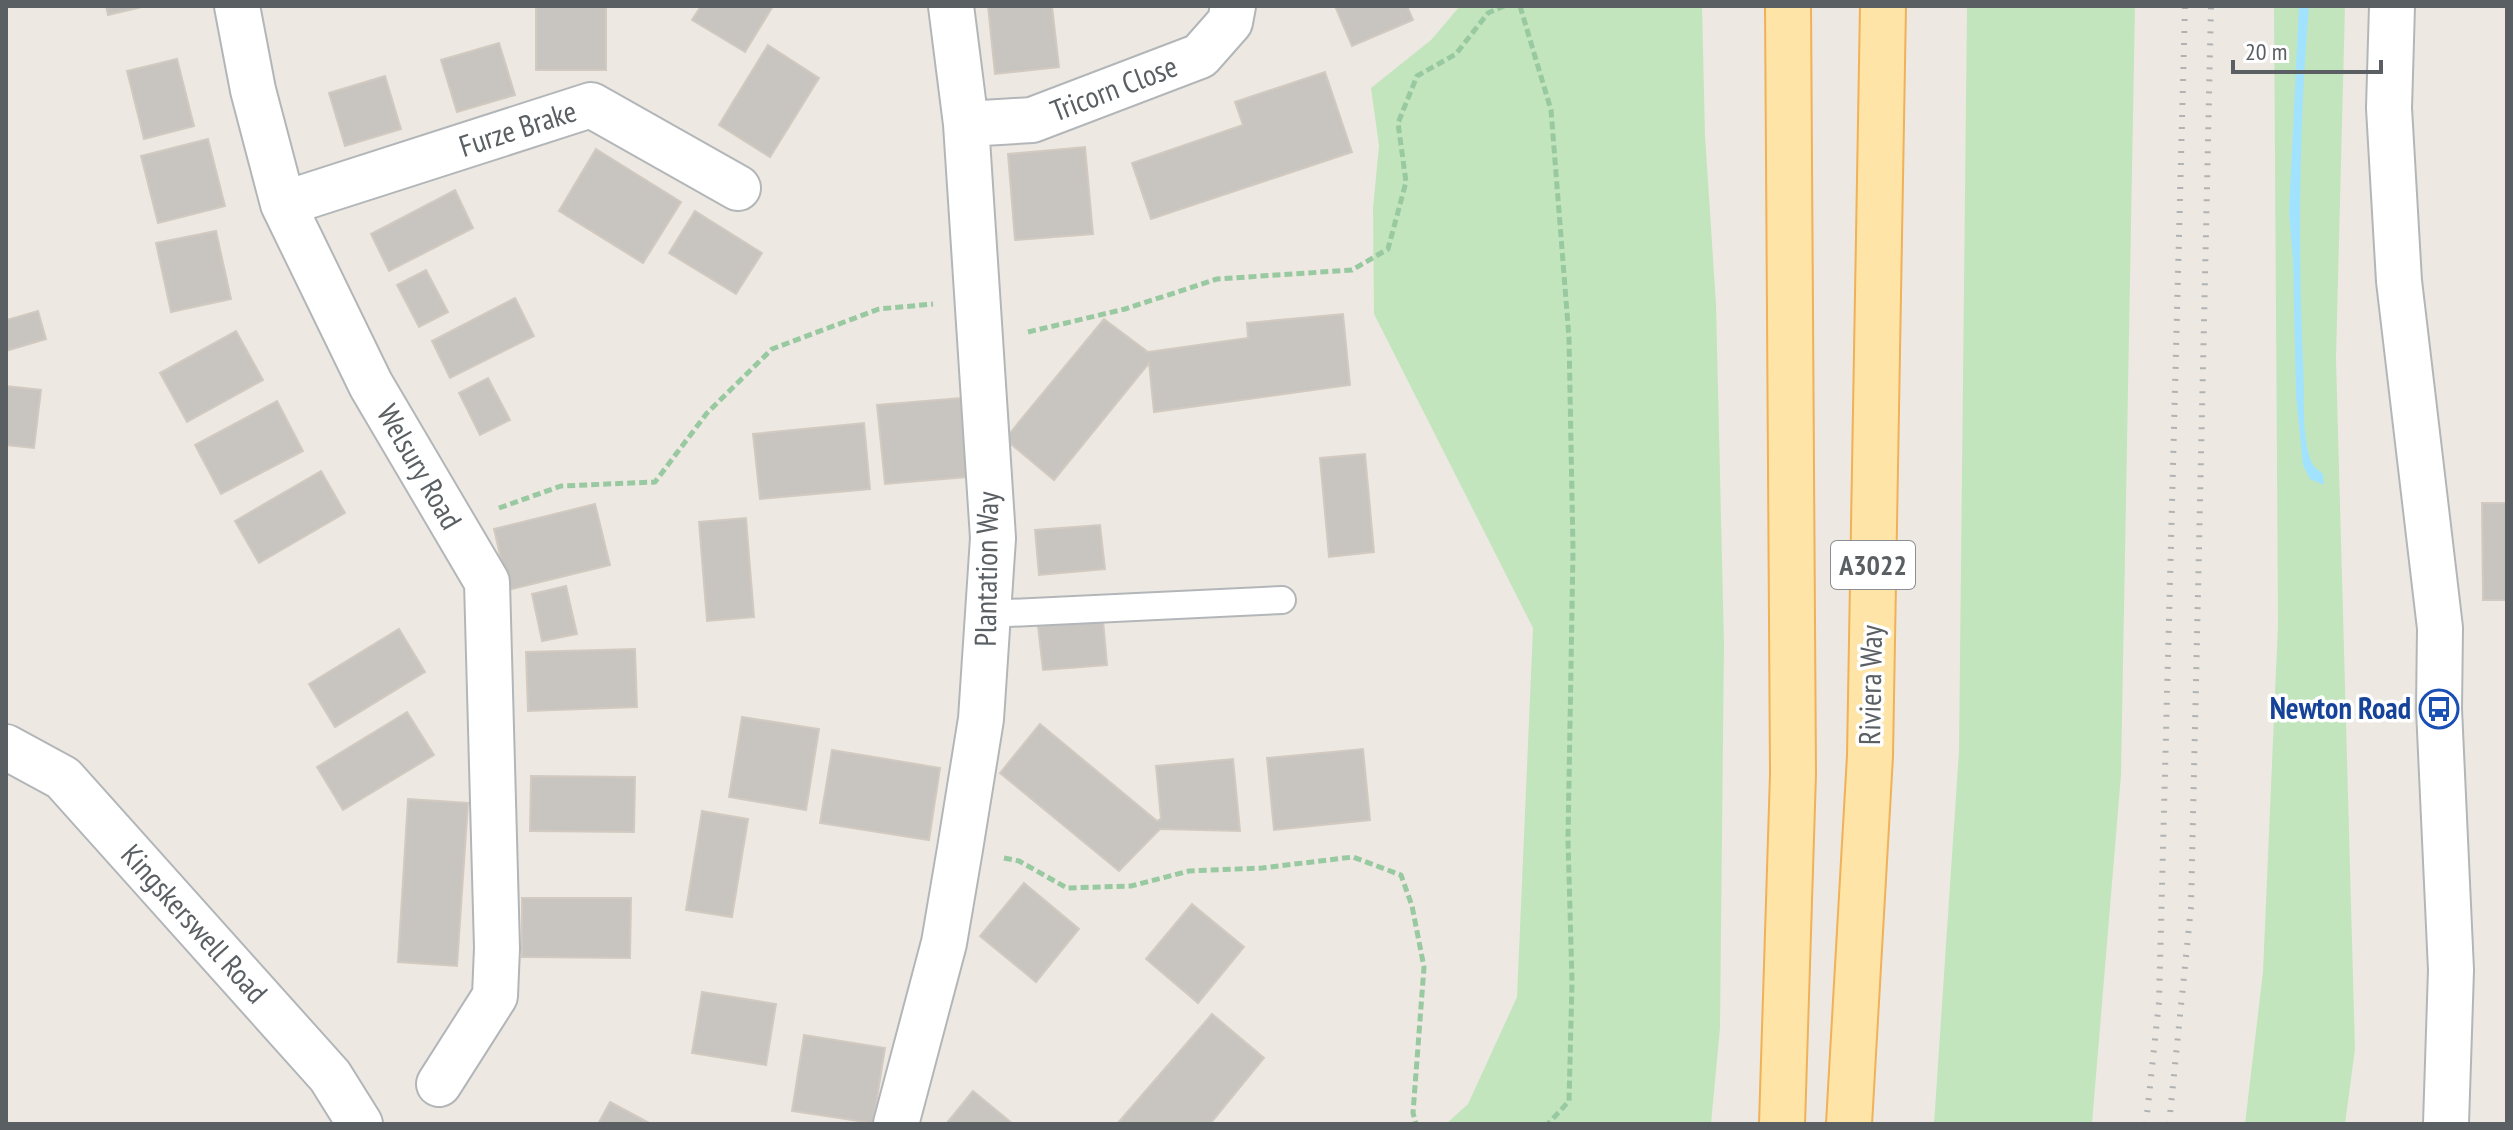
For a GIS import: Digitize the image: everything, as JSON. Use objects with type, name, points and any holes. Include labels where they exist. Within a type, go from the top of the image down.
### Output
[{"type":"main road","points":[[1764,6],[1766,80],[1790,388]]},
{"type":"main road","name":"A3022","points":[[1782,1124],[1793,774],[1788,6]]},
{"type":"main road","name":"Riviera Way","points":[[1849,1124],[1870,756],[1883,6]]},
{"type":"street","name":"Welsury Road","points":[[237,6],[253,90],[283,204],[371,385],[487,582],[497,948],[495,996],[439,1084]]},
{"type":"street","name":"Plantation Way","points":[[896,1124],[944,943],[960,849],[981,719],[993,538],[966,124],[951,6]]},
{"type":"street","name":"Tricorn Close","points":[[966,124],[1032,120],[1200,56],[1230,22],[1233,6]]},
{"type":"street","points":[[2392,6],[2389,108],[2399,281],[2440,628],[2439,709],[2451,970],[2446,1124]]},
{"type":"street","name":"Furze Brake","points":[[283,204],[591,105],[738,188]]},
{"type":"street","name":"Kingskerswell Road","points":[[6,747],[63,778],[330,1076],[360,1124]]},
{"type":"lane","points":[[988,614],[1282,600]]},
{"type":"path","points":[[979,347],[1061,323],[1125,309],[1217,279],[1352,270],[1388,249],[1406,182],[1398,123],[1417,76],[1456,54],[1488,13],[1504,6]]},
{"type":"path","points":[[1520,6],[1551,110],[1570,368],[1573,550],[1568,840],[1572,997],[1569,1101],[1548,1124]]},
{"type":"path","points":[[453,524],[561,486],[655,482],[707,413],[772,349],[879,309],[978,299]]},
{"type":"path","points":[[960,849],[1019,861],[1067,888],[1131,886],[1189,871],[1262,868],[1353,857],[1401,875],[1412,906],[1424,967],[1413,1113],[1416,1124]]},
{"type":"green space","points":[[1460,6],[1702,6],[1705,135],[1716,304],[1724,644],[1720,1028],[1711,1124],[1446,1124],[1468,1104],[1517,997],[1533,628],[1374,314],[1373,208],[1379,146],[1371,88],[1431,40]]},
{"type":"green space","points":[[1967,6],[2135,6],[2121,775],[2092,1124],[1934,1124],[1959,751]]},
{"type":"green space","points":[[2274,6],[2345,6],[2336,359],[2355,1049],[2345,1124],[2245,1124],[2263,972],[2278,624]]},
{"type":"water","points":[[2299,6],[2309,6],[2300,184],[2305,426],[2311,461],[2323,474],[2324,485],[2310,479],[2303,465],[2296,397],[2289,212]]},
{"type":"building","points":[[106,6],[146,6],[108,15]]},
{"type":"building","points":[[536,6],[606,6],[606,70],[536,70]]},
{"type":"building","points":[[701,6],[773,6],[745,52],[692,20]]},
{"type":"building","points":[[988,6],[1052,6],[1059,67],[995,74]]},
{"type":"building","points":[[1335,6],[1407,6],[1413,20],[1352,46]]},
{"type":"building","points":[[499,43],[515,95],[457,112],[441,60]]},
{"type":"building","points":[[768,45],[819,78],[770,157],[719,125]]},
{"type":"building","points":[[177,59],[194,126],[144,139],[127,71]]},
{"type":"building","points":[[1325,72],[1352,152],[1151,219],[1132,163],[1243,125],[1235,102]]},
{"type":"building","points":[[385,76],[401,129],[345,146],[329,93]]},
{"type":"building","points":[[208,139],[225,206],[158,223],[141,156]]},
{"type":"building","points":[[1085,147],[1093,234],[1015,240],[1008,154]]},
{"type":"building","points":[[596,149],[681,202],[643,263],[559,211]]},
{"type":"building","points":[[455,190],[473,228],[389,271],[371,234]]},
{"type":"building","points":[[695,211],[762,253],[736,294],[669,253]]},
{"type":"building","points":[[216,231],[231,299],[171,312],[156,243]]},
{"type":"building","points":[[426,270],[448,312],[419,327],[397,285]]},
{"type":"building","points":[[515,298],[534,336],[450,378],[432,341]]},
{"type":"building","points":[[38,311],[46,339],[6,351],[6,315],[7,320]]},
{"type":"building","points":[[1343,314],[1350,385],[1154,412],[1149,363],[1054,480],[1005,439],[1104,319],[1148,352],[1248,338],[1247,323]]},
{"type":"building","points":[[236,331],[263,380],[187,422],[160,373]]},
{"type":"building","points":[[488,378],[510,420],[480,435],[459,393]]},
{"type":"building","points":[[6,386],[41,390],[34,448],[6,445]]},
{"type":"building","points":[[961,398],[967,477],[885,484],[877,405]]},
{"type":"building","points":[[277,401],[303,451],[221,494],[195,445]]},
{"type":"building","points":[[864,423],[870,489],[760,499],[753,434]]},
{"type":"building","points":[[1365,454],[1374,552],[1329,557],[1320,458]]},
{"type":"building","points":[[321,471],[345,513],[259,563],[235,521]]},
{"type":"building","points":[[2482,503],[2507,503],[2507,600],[2483,600]]},
{"type":"building","points":[[595,504],[610,565],[508,590],[494,529]]},
{"type":"building","points":[[746,518],[754,617],[707,621],[699,522]]},
{"type":"building","points":[[1100,525],[1105,569],[1039,575],[1035,530]]},
{"type":"building","points":[[566,586],[577,634],[542,641],[532,594]]},
{"type":"building","points":[[1103,620],[1107,665],[1043,670],[1038,626]]},
{"type":"building","points":[[399,629],[425,672],[335,727],[309,684]]},
{"type":"building","points":[[635,649],[637,707],[528,711],[526,652]]},
{"type":"building","points":[[407,712],[434,755],[343,810],[317,767]]},
{"type":"building","points":[[742,717],[819,729],[806,810],[729,797]]},
{"type":"building","points":[[1040,724],[1157,821],[1161,819],[1156,766],[1233,759],[1240,831],[1160,829],[1119,871],[1000,773]]},
{"type":"building","points":[[1363,749],[1370,820],[1274,830],[1267,758]]},
{"type":"building","points":[[832,750],[940,768],[929,840],[820,823]]},
{"type":"building","points":[[531,776],[635,777],[634,832],[530,831]]},
{"type":"building","points":[[408,799],[468,803],[457,966],[398,962]]},
{"type":"building","points":[[702,811],[748,819],[732,917],[686,910]]},
{"type":"building","points":[[1024,883],[1079,929],[1036,982],[980,936]]},
{"type":"building","points":[[522,898],[631,898],[630,958],[522,957]]},
{"type":"building","points":[[1192,904],[1244,947],[1198,1003],[1146,959]]},
{"type":"building","points":[[702,992],[776,1004],[766,1065],[692,1053]]},
{"type":"building","points":[[1212,1014],[1264,1058],[1210,1124],[1117,1124]]},
{"type":"building","points":[[804,1035],[885,1048],[873,1123],[792,1111]]},
{"type":"building","points":[[973,1091],[1013,1124],[946,1124]]},
{"type":"building","points":[[610,1102],[651,1124],[598,1124]]},
{"type":"railway","points":[[2146,1124],[2159,1002],[2185,6]]},
{"type":"railway","points":[[2169,1124],[2191,907],[2211,6]]},
{"type":"place","name":"Newton Road","points":[[2439,709]]}]
